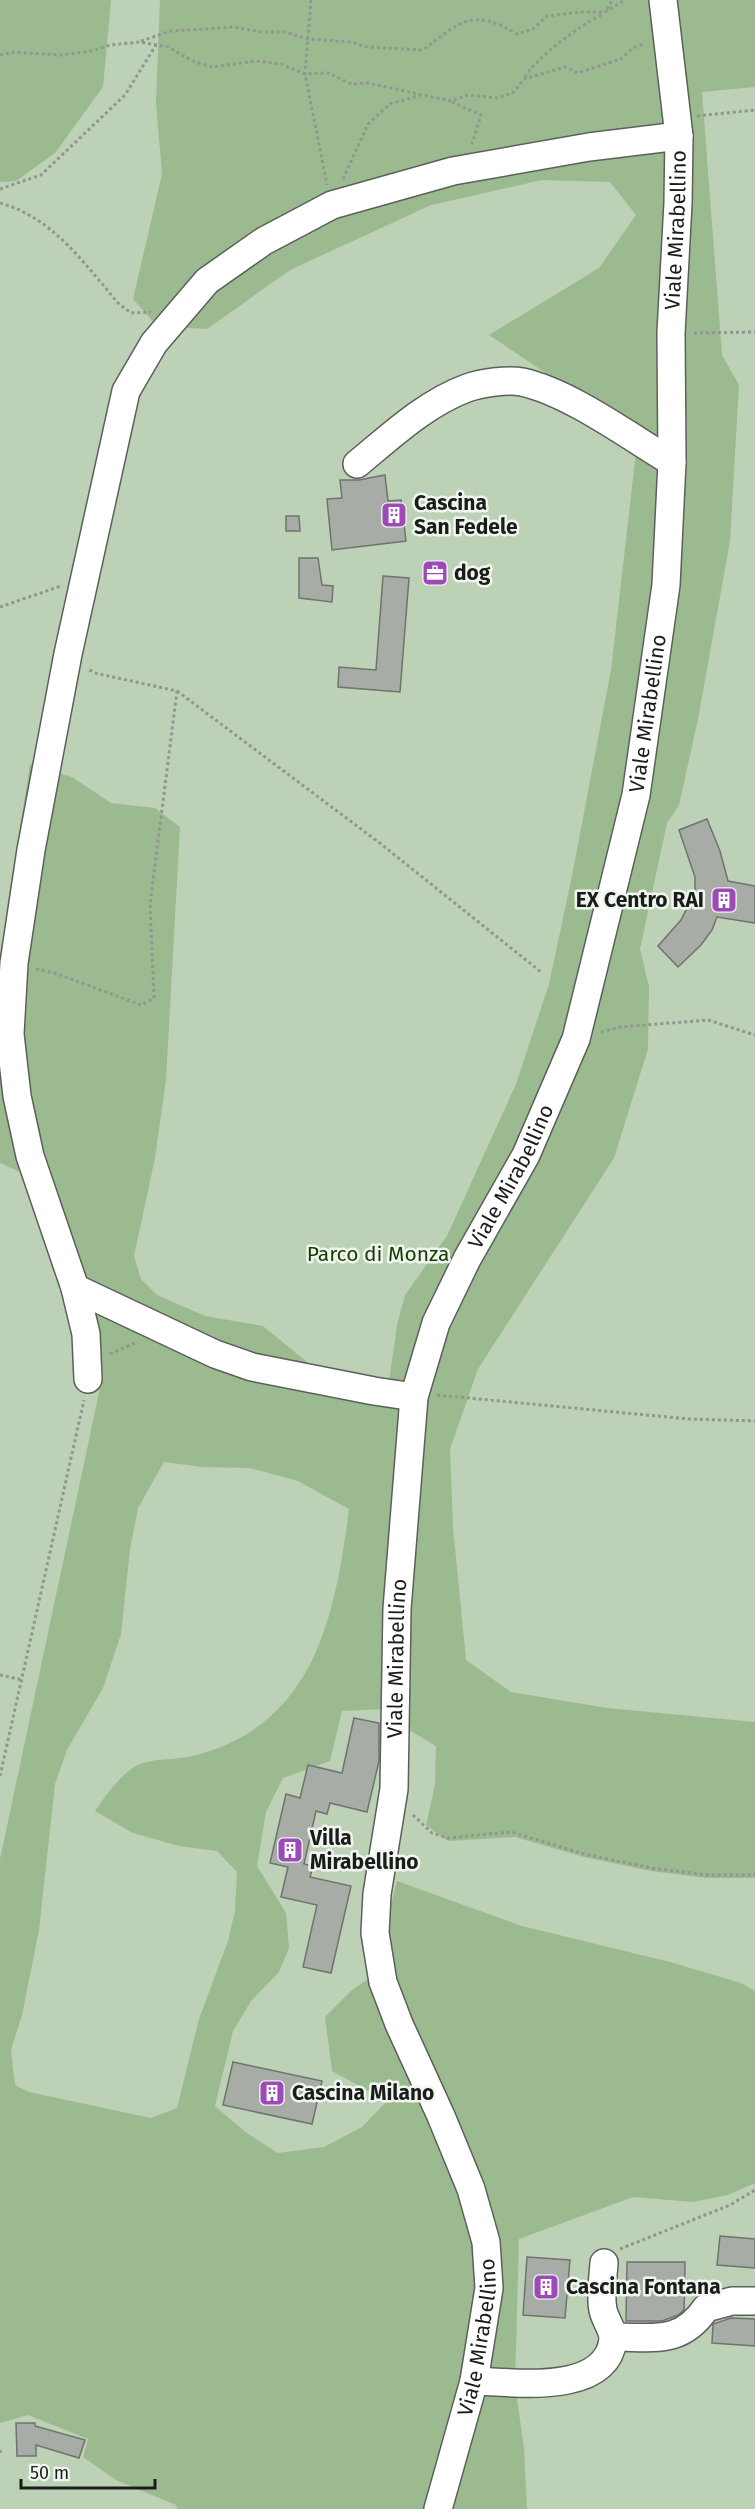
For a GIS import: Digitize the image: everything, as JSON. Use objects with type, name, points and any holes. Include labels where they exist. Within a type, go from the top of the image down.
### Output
[{"type":"lane","name":"Viale Mirabellino","points":[[438,2509],[474,2381],[489,2288],[486,2242],[457,2153],[383,1982],[375,1933],[377,1894],[394,1789],[397,1609],[414,1395],[436,1323],[467,1259],[526,1155],[576,1039],[636,795],[666,585],[672,462],[671,333],[678,203],[678,127],[663,0]]},
{"type":"lane","points":[[88,1379],[86,1334],[75,1288],[30,1156],[17,1096],[10,1034],[14,963],[31,850],[68,654],[126,391],[154,344],[207,281],[264,241],[332,205],[453,171],[589,147],[678,127]]},
{"type":"lane","points":[[357,464],[405,425],[434,405],[459,392],[479,386],[520,382],[557,394],[672,462]]},
{"type":"lane","points":[[75,1288],[215,1354],[252,1367],[374,1391],[414,1395]]},
{"type":"lane","points":[[474,2381],[564,2382],[598,2367],[610,2354],[613,2337],[602,2308],[604,2263]]},
{"type":"lane","points":[[613,2337],[670,2337],[696,2322],[706,2308],[732,2301],[755,2301]]},
{"type":"path","points":[[311,0],[305,74],[332,205]]},
{"type":"path","points":[[605,12],[612,0]]},
{"type":"path","points":[[451,101],[468,95],[498,98],[514,92],[529,70],[550,52],[590,20],[625,0]]},
{"type":"path","points":[[0,55],[14,52],[61,55],[92,51],[110,45],[140,42],[171,31],[234,27],[261,32],[285,32],[308,39],[351,42],[367,47],[423,50],[451,29],[483,18],[499,23],[517,34],[533,29],[547,16],[605,12]]},
{"type":"path","points":[[524,79],[565,66],[578,73],[621,59],[633,48],[667,35]]},
{"type":"path","points":[[140,42],[168,47],[195,62],[212,67],[256,61],[281,64],[305,74],[328,73],[351,84],[368,83],[451,101],[481,115],[471,147],[453,171]]},
{"type":"path","points":[[0,189],[41,175],[125,95],[156,45]]},
{"type":"path","points":[[332,205],[368,124],[390,104],[423,94]]},
{"type":"path","points":[[678,127],[755,110]]},
{"type":"path","points":[[0,203],[20,208],[49,226],[118,303],[131,313],[185,307]]},
{"type":"path","points":[[671,333],[755,332]]},
{"type":"path","points":[[0,607],[85,577]]},
{"type":"path","points":[[68,654],[94,674],[177,692],[381,843],[542,972]]},
{"type":"path","points":[[14,963],[55,973],[141,1005],[154,998],[150,904],[177,692]]},
{"type":"path","points":[[576,1039],[621,1027],[708,1020],[755,1035]]},
{"type":"path","points":[[0,1776],[88,1379],[113,1351],[146,1339]]},
{"type":"path","points":[[414,1395],[689,1419],[755,1421]]},
{"type":"path","points":[[0,1675],[22,1680]]},
{"type":"path","points":[[394,1789],[410,1813],[432,1833],[448,1839],[511,1832],[584,1854],[651,1868],[707,1875],[755,1875]]},
{"type":"path","points":[[604,2263],[623,2246],[730,2205],[755,2190]]},
{"type":"green space","name":"Parco di Monza","points":[[0,0],[755,0],[755,2509],[0,2509]]},
{"type":"green space","points":[[0,0],[111,0],[103,87],[55,153],[16,181],[0,182]]},
{"type":"green space","points":[[160,0],[755,0],[755,87],[702,92],[722,355],[739,385],[730,541],[698,719],[679,805],[667,823],[640,949],[649,987],[648,1049],[614,1158],[478,1369],[450,1449],[453,1527],[466,1660],[511,1692],[607,1708],[755,1722],[755,1878],[706,1878],[651,1871],[584,1857],[515,1837],[448,1841],[426,1825],[435,1785],[436,1746],[409,1730],[386,1709],[342,1711],[330,1761],[283,1778],[266,1812],[257,1866],[286,1913],[289,1948],[279,1972],[251,2001],[233,2031],[215,2106],[248,2134],[278,2153],[324,2147],[362,2127],[387,2101],[332,2071],[325,2017],[351,1991],[385,1967],[386,1924],[397,1881],[522,1926],[670,1962],[741,1983],[755,1991],[755,2183],[728,2195],[693,2202],[633,2197],[519,2239],[515,2385],[524,2448],[527,2509],[178,2509],[176,2505],[116,2480],[83,2457],[88,2439],[28,2415],[0,2423],[0,1859],[103,1374],[87,1280],[20,1172],[0,1163],[0,957],[30,764],[72,777],[111,803],[155,808],[180,827],[166,1080],[155,1158],[134,1256],[141,1279],[157,1295],[205,1316],[263,1326],[318,1371],[389,1382],[397,1325],[405,1295],[447,1236],[516,1084],[549,984],[611,670],[638,435],[489,335],[599,268],[636,215],[610,182],[542,180],[431,205],[290,270],[207,329],[157,326],[133,299],[162,174],[156,103]],"holes":[[[164,1462],[202,1467],[250,1468],[298,1481],[349,1509],[336,1589],[326,1626],[312,1661],[292,1693],[267,1720],[234,1741],[193,1756],[155,1760],[129,1770],[95,1811],[133,1833],[179,1846],[217,1851],[237,1872],[235,1911],[228,1941],[199,2019],[177,2108],[151,2118],[29,2092],[15,2085],[11,2050],[22,2015],[39,1930],[55,1784],[67,1750],[103,1688],[121,1634],[130,1549],[138,1508]]]},
{"type":"building","name":"Cascina San Fedele","points":[[385,475],[388,501],[401,500],[406,541],[332,550],[327,499],[342,498],[340,480],[359,480]]},
{"type":"building","points":[[286,516],[299,516],[300,531],[286,531]]},
{"type":"building","points":[[299,558],[318,558],[322,585],[333,586],[332,602],[299,598]]},
{"type":"building","points":[[383,576],[409,578],[400,692],[338,687],[339,667],[376,670]]},
{"type":"building","name":"EX Centro RAI","points":[[707,819],[720,851],[728,881],[755,886],[755,923],[717,917],[712,930],[701,945],[678,967],[658,946],[681,920],[695,892],[695,877],[679,830]]},
{"type":"building","name":"Villa Mirabellino","points":[[354,1718],[379,1723],[379,1761],[367,1812],[330,1803],[327,1814],[316,1811],[304,1864],[313,1866],[310,1877],[351,1886],[331,1973],[303,1967],[317,1905],[281,1897],[288,1867],[270,1863],[286,1794],[300,1798],[308,1765],[342,1773]]},
{"type":"building","name":"Cascina Milano","points":[[233,2062],[322,2081],[312,2124],[223,2105]]},
{"type":"building","points":[[720,2236],[755,2239],[755,2268],[717,2265]]},
{"type":"building","name":"Cascina Fontana","points":[[527,2257],[570,2260],[565,2318],[523,2315]]},
{"type":"building","points":[[627,2262],[685,2262],[684,2310],[662,2321],[626,2321]]},
{"type":"building","points":[[731,2318],[755,2319],[755,2346],[712,2343],[713,2324]]},
{"type":"building","points":[[16,2423],[35,2423],[35,2426],[85,2440],[79,2458],[36,2445],[36,2456],[17,2456]]},
{"type":"place","name":"Cascina San Fedele","points":[[394,515]]},
{"type":"place","name":"dog","points":[[435,573]]},
{"type":"place","name":"EX Centro RAI","points":[[724,900]]},
{"type":"place","name":"Villa Mirabellino","points":[[290,1850]]},
{"type":"place","name":"Cascina Milano","points":[[272,2093]]},
{"type":"place","name":"Cascina Fontana","points":[[546,2287]]}]
